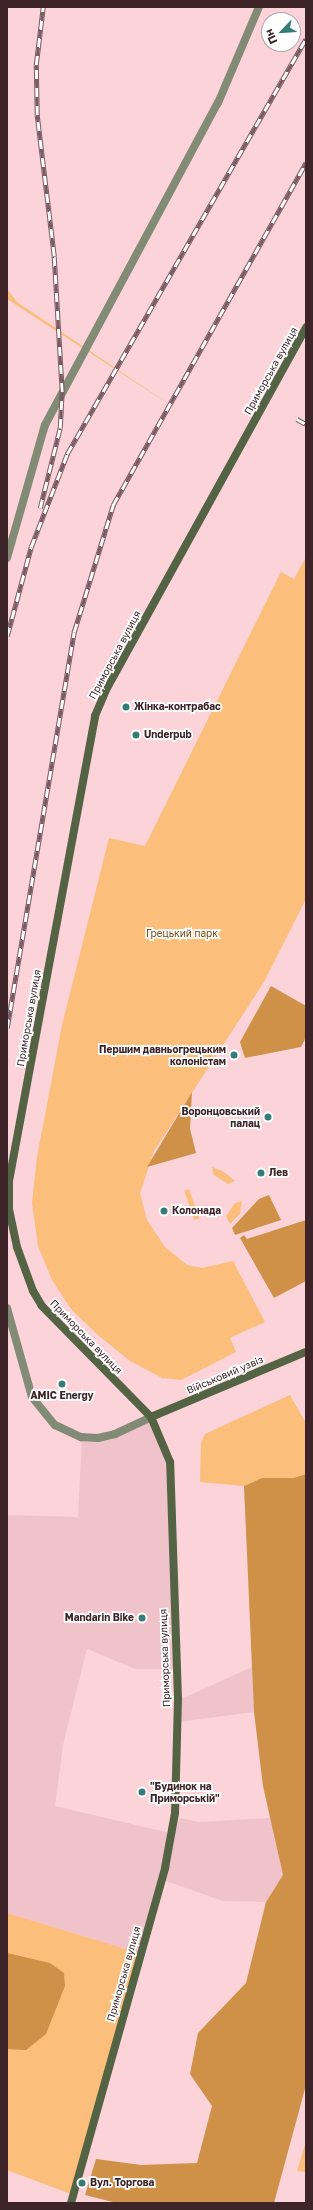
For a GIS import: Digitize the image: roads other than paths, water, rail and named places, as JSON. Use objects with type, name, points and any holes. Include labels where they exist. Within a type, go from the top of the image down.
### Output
[{"type":"main road","name":"Приморська вулиця","points":[[70,2203],[165,1868],[175,1813],[178,1699],[170,1462],[151,1417],[42,1306],[17,1247],[9,1210],[9,1181],[95,716],[107,688],[306,327]]},
{"type":"main road","name":"Військовий узвіз","points":[[151,1417],[306,1352]]},
{"type":"street","points":[[7,558],[32,464],[52,409],[218,103],[259,7]]},
{"type":"street","points":[[7,1308],[34,1402],[55,1425],[80,1436],[107,1437],[151,1417]]},
{"type":"railway","points":[[40,508],[60,428],[62,392],[54,256],[37,115],[36,65],[43,7]]},
{"type":"railway","points":[[7,636],[31,547],[67,454],[306,39]]},
{"type":"railway","points":[[7,1028],[74,632],[113,505],[306,163]]},
{"type":"railway","points":[[297,419],[306,424]]},
{"type":"place","name":"Жінка-контрабас","points":[[126,707]]},
{"type":"place","name":"Underpub","points":[[136,735]]},
{"type":"place","name":"Першим давньогрецьким колоністам","points":[[234,1055]]},
{"type":"place","name":"Воронцовський палац","points":[[268,1117]]},
{"type":"place","name":"Лев","points":[[261,1173]]},
{"type":"place","name":"Колонада","points":[[164,1211]]},
{"type":"place","name":"AMIC Energy","points":[[62,1384]]},
{"type":"place","name":"Mandarin Bike","points":[[142,1618]]},
{"type":"place","name":"\"Будинок на Приморській\"","points":[[142,1792]]},
{"type":"place","name":"Вул. Торгова","points":[[82,2183]]},
{"type":"park label","name":"Грецький парк","points":[[182,934]]}]
